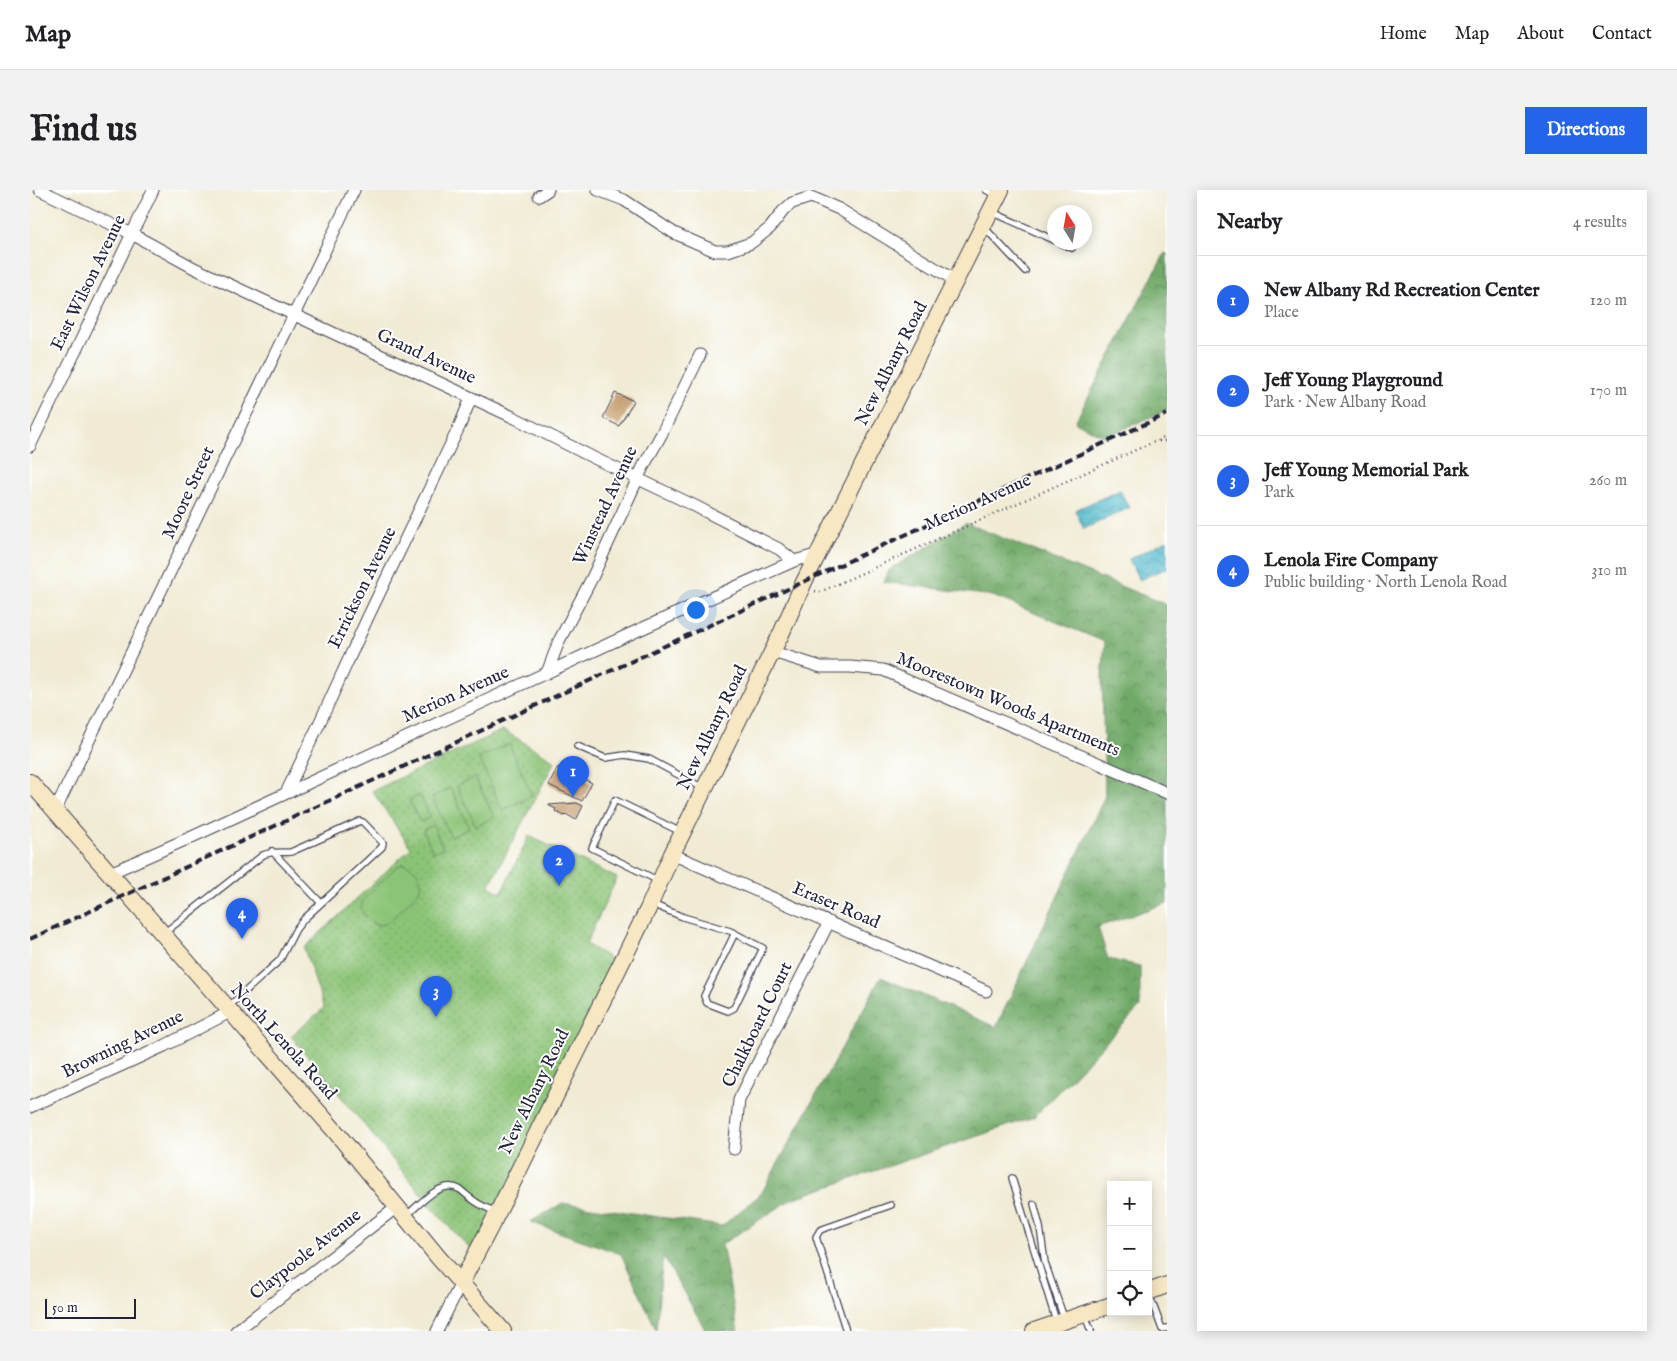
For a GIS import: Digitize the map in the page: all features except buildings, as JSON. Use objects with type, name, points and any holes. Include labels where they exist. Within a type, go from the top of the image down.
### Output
[{"type":"main road","name":"New Albany Road","points":[[461,1283],[498,1214],[650,903],[672,854],[773,652],[802,587],[983,226],[990,211],[995,192]]},
{"type":"main road","name":"North Lenola Road","points":[[30,782],[162,935],[336,1131],[401,1212],[503,1331]]},
{"type":"main road","points":[[1152,1291],[1167,1285]]},
{"type":"main road","points":[[1034,1331],[1107,1306]]},
{"type":"street","name":"Grand Avenue","points":[[40,190],[132,234],[194,268],[638,478],[780,549],[794,561]]},
{"type":"street","name":"East Wilson Avenue","points":[[30,446],[154,190]]},
{"type":"street","name":"Moore Street","points":[[55,811],[354,190]]},
{"type":"street","points":[[598,190],[624,200],[668,229],[715,251],[728,251],[750,243],[770,228],[783,211],[805,194],[839,209],[956,281]]},
{"type":"street","name":"Winstead Avenue","points":[[547,673],[559,641],[700,355]]},
{"type":"street","name":"Errickson Avenue","points":[[286,793],[472,398]]},
{"type":"street","name":"Merion Avenue","points":[[110,873],[641,629],[794,561],[819,554]]},
{"type":"street","name":"Moorestown Woods Apartments","points":[[773,652],[821,667],[883,670],[1167,793]]},
{"type":"street","name":"Eraser Road","points":[[672,854],[986,991]]},
{"type":"street","name":"Chalkboard Court","points":[[734,1149],[739,1100],[829,922]]},
{"type":"street","name":"Browning Avenue","points":[[30,1108],[164,1046],[228,1010]]},
{"type":"street","name":"Claypoole Avenue","points":[[236,1331],[401,1212]]},
{"type":"street","points":[[437,1331],[461,1283]]},
{"type":"lane","points":[[990,211],[1047,237]]},
{"type":"lane","points":[[983,226],[1026,271]]},
{"type":"lane","points":[[578,746],[605,758],[625,755],[649,759],[704,789]]},
{"type":"lane","points":[[660,881],[592,848],[615,800],[683,833]]},
{"type":"lane","points":[[162,935],[263,855],[272,851],[291,852],[360,821],[364,822],[383,843],[382,847],[321,903],[296,929],[286,952],[280,960],[228,1010]]},
{"type":"lane","points":[[272,851],[321,903]]},
{"type":"lane","points":[[650,903],[735,934],[763,948],[734,1008],[728,1011],[707,1003],[704,996],[735,934]]},
{"type":"lane","points":[[1012,1178],[1061,1322]]},
{"type":"lane","points":[[401,1212],[441,1188],[450,1187],[457,1188],[479,1204],[498,1214]]},
{"type":"lane","points":[[1034,1204],[1040,1227],[1045,1263],[1061,1322]]},
{"type":"lane","points":[[846,1331],[816,1237],[817,1233],[820,1230],[891,1205]]},
{"type":"lane","points":[[1152,1303],[1162,1329],[1167,1328]]},
{"type":"lane","points":[[1085,1314],[1091,1331]]},
{"type":"path","name":"Merion Avenue","points":[[802,587],[820,592],[1167,436]]},
{"type":"path","points":[[1157,441],[1167,441]]},
{"type":"green space","points":[[1165,253],[1167,254],[1167,410],[1105,437],[1075,422]]},
{"type":"green space","points":[[966,523],[1167,605],[1167,903],[1098,927],[1108,959],[1140,966],[1140,1007],[1034,1117],[792,1199],[722,1244],[738,1331],[706,1331],[663,1256],[656,1329],[621,1254],[530,1222],[563,1203],[722,1226],[761,1194],[881,977],[996,1027],[1105,796],[1102,677],[1105,642],[993,596],[884,582],[889,570]]},
{"type":"green space","points":[[503,730],[555,761],[489,886],[501,893],[529,836],[617,878],[586,944],[618,963],[475,1254],[441,1218],[291,1036],[324,1008],[304,948],[411,848],[372,791]]},
{"type":"green space","points":[[509,744],[532,796],[502,810],[479,758]]},
{"type":"green space","points":[[475,777],[494,817],[476,826],[457,786]]},
{"type":"green space","points":[[451,788],[469,828],[451,837],[432,797]]},
{"type":"green space","points":[[420,795],[430,817],[420,822],[409,800]]},
{"type":"green space","points":[[433,825],[443,848],[433,852],[423,830]]},
{"type":"green space","points":[[403,864],[412,867],[418,874],[420,878],[419,891],[388,922],[381,925],[374,924],[363,913],[364,899],[396,867]]},
{"type":"water","points":[[1120,490],[1129,508],[1084,529],[1075,510]]},
{"type":"water","points":[[1167,540],[1167,568],[1139,580],[1129,559]]},
{"type":"railway","points":[[30,939],[1167,414]]},
{"type":"place","name":"New Albany Rd Recreation Center","points":[[573,797]]},
{"type":"place","name":"Jeff Young Playground","points":[[559,886]]},
{"type":"place","name":"Lenola Fire Company","points":[[242,939]]},
{"type":"place","name":"Jeff Young Memorial Park","points":[[436,1017]]}]
